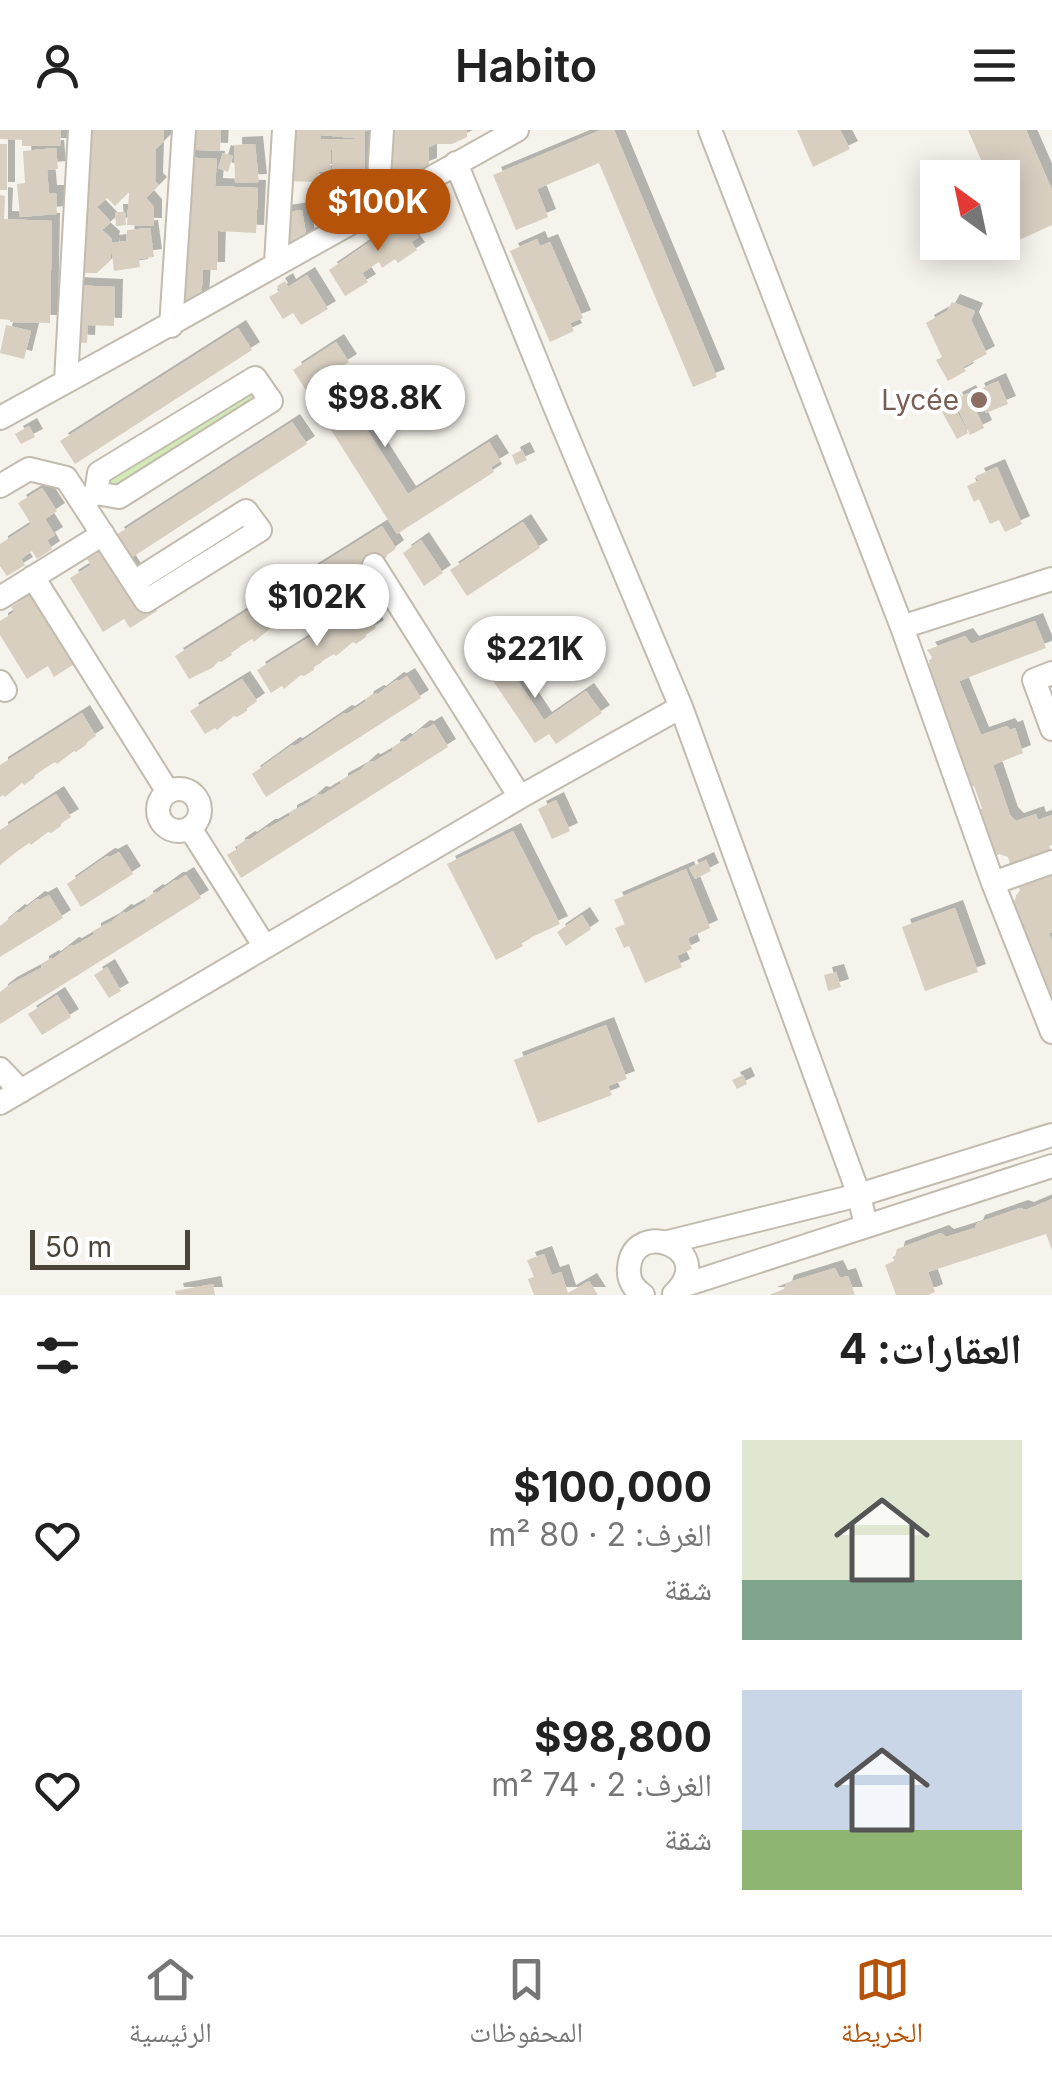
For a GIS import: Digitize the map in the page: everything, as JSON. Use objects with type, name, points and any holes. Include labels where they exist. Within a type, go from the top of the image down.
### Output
[{"type":"street","points":[[66,381],[80,130]]},
{"type":"street","points":[[171,326],[184,130]]},
{"type":"street","points":[[276,264],[284,130]]},
{"type":"street","points":[[377,209],[382,130]]},
{"type":"street","points":[[0,418],[377,209],[456,163],[480,141],[518,130]]},
{"type":"street","points":[[710,130],[902,627],[993,884],[1052,1032]]},
{"type":"street","points":[[456,163],[681,707],[859,1195],[866,1226]]},
{"type":"street","points":[[255,378],[272,401],[119,497],[89,497],[100,473],[255,378]]},
{"type":"street","points":[[2,479],[28,469],[66,478],[89,497],[104,534],[134,582],[146,601],[260,530],[246,511],[134,582]]},
{"type":"street","points":[[0,598],[104,534]]},
{"type":"street","points":[[374,565],[520,796]]},
{"type":"street","points":[[34,577],[168,792],[186,790],[194,795],[200,812],[190,828],[265,947]]},
{"type":"street","points":[[902,627],[1052,579]]},
{"type":"street","points":[[1052,673],[1034,680],[1052,729]]},
{"type":"street","points":[[0,1103],[520,796],[681,707]]},
{"type":"street","points":[[993,884],[1052,862]]},
{"type":"street","points":[[0,1069],[21,1091]]},
{"type":"street","points":[[638,1294],[628,1266],[642,1244],[668,1242],[859,1195],[1052,1135]]},
{"type":"street","points":[[678,1290],[1052,1166]]},
{"type":"street","points":[[668,1242],[686,1260],[687,1274],[678,1290]]},
{"type":"green space","points":[[249,392],[254,400],[113,487],[108,479]]},
{"type":"building","points":[[0,130],[61,130],[60,146],[22,146],[22,140],[0,139]]},
{"type":"building","points":[[77,130],[164,130],[164,141],[156,149],[155,181],[159,185],[146,198],[154,207],[154,226],[127,225],[129,192],[115,206],[107,198],[97,207],[111,222],[102,230],[112,239],[111,243],[126,241],[127,230],[150,228],[154,257],[139,259],[140,267],[114,271],[111,246],[111,260],[97,273],[73,273]]},
{"type":"building","points":[[178,130],[221,130],[220,151],[177,149]]},
{"type":"building","points":[[283,130],[365,130],[364,211],[321,211],[321,173],[332,174],[332,150],[330,172],[319,172],[318,182],[283,181]],"holes":[[[321,135],[364,139],[321,139]]]},
{"type":"building","points":[[388,130],[467,130],[467,137],[429,147],[429,166],[405,172],[405,177],[389,184]]},
{"type":"building","points":[[601,130],[614,130],[717,377],[693,387],[599,163],[537,189],[548,217],[516,230],[493,175]]},
{"type":"building","points":[[797,130],[840,130],[850,149],[813,167]]},
{"type":"building","points":[[968,130],[1026,130],[1052,190],[1052,225],[1020,240],[1020,160],[981,160]]},
{"type":"building","points":[[0,144],[7,144],[7,190],[0,190]]},
{"type":"building","points":[[255,144],[259,182],[235,183],[234,145]]},
{"type":"building","points":[[56,148],[58,169],[47,170],[49,193],[56,193],[57,214],[20,217],[17,184],[25,183],[23,151]]},
{"type":"building","points":[[223,153],[233,156],[228,172],[218,168]]},
{"type":"building","points":[[178,157],[217,159],[215,186],[258,188],[256,233],[218,231],[217,270],[203,270],[201,303],[171,302]]},
{"type":"building","points":[[0,195],[5,196],[4,219],[52,221],[50,323],[0,319]]},
{"type":"building","points":[[302,210],[308,246],[280,250],[274,214]]},
{"type":"building","points":[[415,211],[423,224],[415,230],[419,237],[411,242],[417,250],[398,263],[395,259],[382,268],[379,262],[362,273],[368,282],[345,296],[329,270]]},
{"type":"building","points":[[115,212],[125,212],[126,225],[116,226]]},
{"type":"building","points":[[537,239],[540,246],[550,242],[583,318],[570,323],[574,331],[550,342],[510,251]]},
{"type":"building","points":[[307,275],[328,309],[301,325],[293,313],[283,319],[269,297],[280,291],[277,286],[285,281],[288,287]]},
{"type":"building","points":[[72,285],[115,287],[114,326],[88,325],[87,343],[69,342]]},
{"type":"building","points":[[952,302],[975,311],[971,320],[987,354],[948,381],[936,360],[942,357],[926,323],[947,311]]},
{"type":"building","points":[[6,325],[31,331],[24,359],[0,353]]},
{"type":"building","points":[[238,328],[252,350],[75,464],[60,441]]},
{"type":"building","points":[[336,342],[349,362],[331,373],[408,494],[489,442],[501,461],[491,467],[494,472],[397,534],[293,370]]},
{"type":"building","points":[[998,381],[1008,404],[986,413],[976,391]]},
{"type":"building","points":[[968,393],[984,428],[970,435],[954,400]]},
{"type":"building","points":[[952,402],[968,433],[957,439],[940,408]]},
{"type":"building","points":[[292,422],[307,444],[131,558],[116,535]]},
{"type":"building","points":[[29,426],[35,437],[21,444],[15,434]]},
{"type":"building","points":[[522,450],[527,460],[516,465],[512,455]]},
{"type":"building","points":[[997,467],[1022,524],[1005,532],[999,520],[990,524],[979,499],[974,502],[967,486],[978,481],[976,476]]},
{"type":"building","points":[[42,488],[57,511],[45,519],[55,535],[47,540],[52,549],[37,559],[32,551],[21,559],[25,565],[7,576],[0,566],[0,544],[31,524],[18,503]]},
{"type":"building","points":[[523,522],[540,548],[467,596],[450,570]]},
{"type":"building","points":[[382,526],[396,548],[386,558],[189,679],[175,656]]},
{"type":"building","points":[[421,540],[443,573],[424,586],[403,553]]},
{"type":"building","points":[[115,542],[157,611],[130,628],[124,619],[103,632],[70,578],[91,565],[87,559]]},
{"type":"building","points":[[39,589],[82,659],[54,677],[48,666],[27,679],[0,635],[0,621],[14,612],[11,607]]},
{"type":"building","points":[[361,605],[376,628],[284,689],[282,686],[271,693],[257,670]]},
{"type":"building","points":[[1035,621],[1046,648],[959,681],[981,735],[1007,726],[1010,730],[1015,728],[1023,753],[993,765],[1010,815],[1016,821],[1036,814],[1038,820],[1052,815],[1051,850],[1010,864],[1008,857],[994,857],[978,813],[982,808],[974,786],[968,787],[947,739],[953,735],[921,668],[928,666],[932,657],[927,650],[965,636],[971,644]]},
{"type":"building","points":[[490,639],[544,720],[586,691],[602,713],[556,744],[549,734],[535,743],[473,651]]},
{"type":"building","points":[[407,676],[421,698],[266,797],[252,774],[292,745]]},
{"type":"building","points":[[242,679],[257,701],[247,711],[205,734],[190,711]]},
{"type":"building","points":[[82,713],[96,736],[0,797],[0,765]]},
{"type":"building","points":[[434,724],[448,747],[241,878],[227,855],[237,846]]},
{"type":"building","points":[[56,794],[71,817],[0,865],[0,830]]},
{"type":"building","points":[[556,800],[570,831],[552,839],[538,809]]},
{"type":"building","points":[[513,831],[560,924],[521,942],[523,946],[496,960],[447,864]]},
{"type":"building","points":[[119,852],[133,874],[81,907],[67,884]]},
{"type":"building","points":[[706,860],[711,871],[695,879],[689,868]]},
{"type":"building","points":[[686,869],[710,928],[688,938],[692,949],[677,956],[682,967],[645,983],[629,946],[624,948],[615,928],[625,924],[614,900]]},
{"type":"building","points":[[1052,874],[1052,1017],[1008,903],[1014,901],[1018,887]]},
{"type":"building","points":[[186,875],[201,898],[0,1024],[0,992]]},
{"type":"building","points":[[49,895],[63,918],[0,957],[0,926],[37,899]]},
{"type":"building","points":[[955,908],[978,972],[925,991],[902,927]]},
{"type":"building","points":[[582,915],[591,929],[566,946],[557,932]]},
{"type":"building","points":[[107,967],[121,991],[109,998],[94,975]]},
{"type":"building","points":[[836,972],[841,987],[828,991],[824,975]]},
{"type":"building","points":[[57,995],[71,1017],[42,1035],[28,1014]]},
{"type":"building","points":[[606,1025],[627,1079],[608,1086],[612,1095],[538,1123],[514,1060]]},
{"type":"building","points":[[743,1075],[747,1084],[737,1089],[732,1080]]},
{"type":"building","points":[[1052,1199],[1052,1250],[1046,1234],[928,1272],[935,1292],[928,1295],[896,1295],[885,1265],[894,1261],[897,1249],[941,1233],[946,1237],[975,1228],[977,1223]]},
{"type":"building","points":[[544,1254],[552,1275],[561,1272],[568,1293],[589,1281],[598,1295],[534,1295],[528,1279],[534,1277],[527,1260]]},
{"type":"building","points":[[835,1268],[840,1278],[848,1276],[855,1295],[769,1295],[784,1289],[786,1283]]},
{"type":"building","points":[[213,1284],[215,1295],[176,1295],[175,1291]]},
{"type":"place","name":"Lycée","points":[[979,400]]}]
